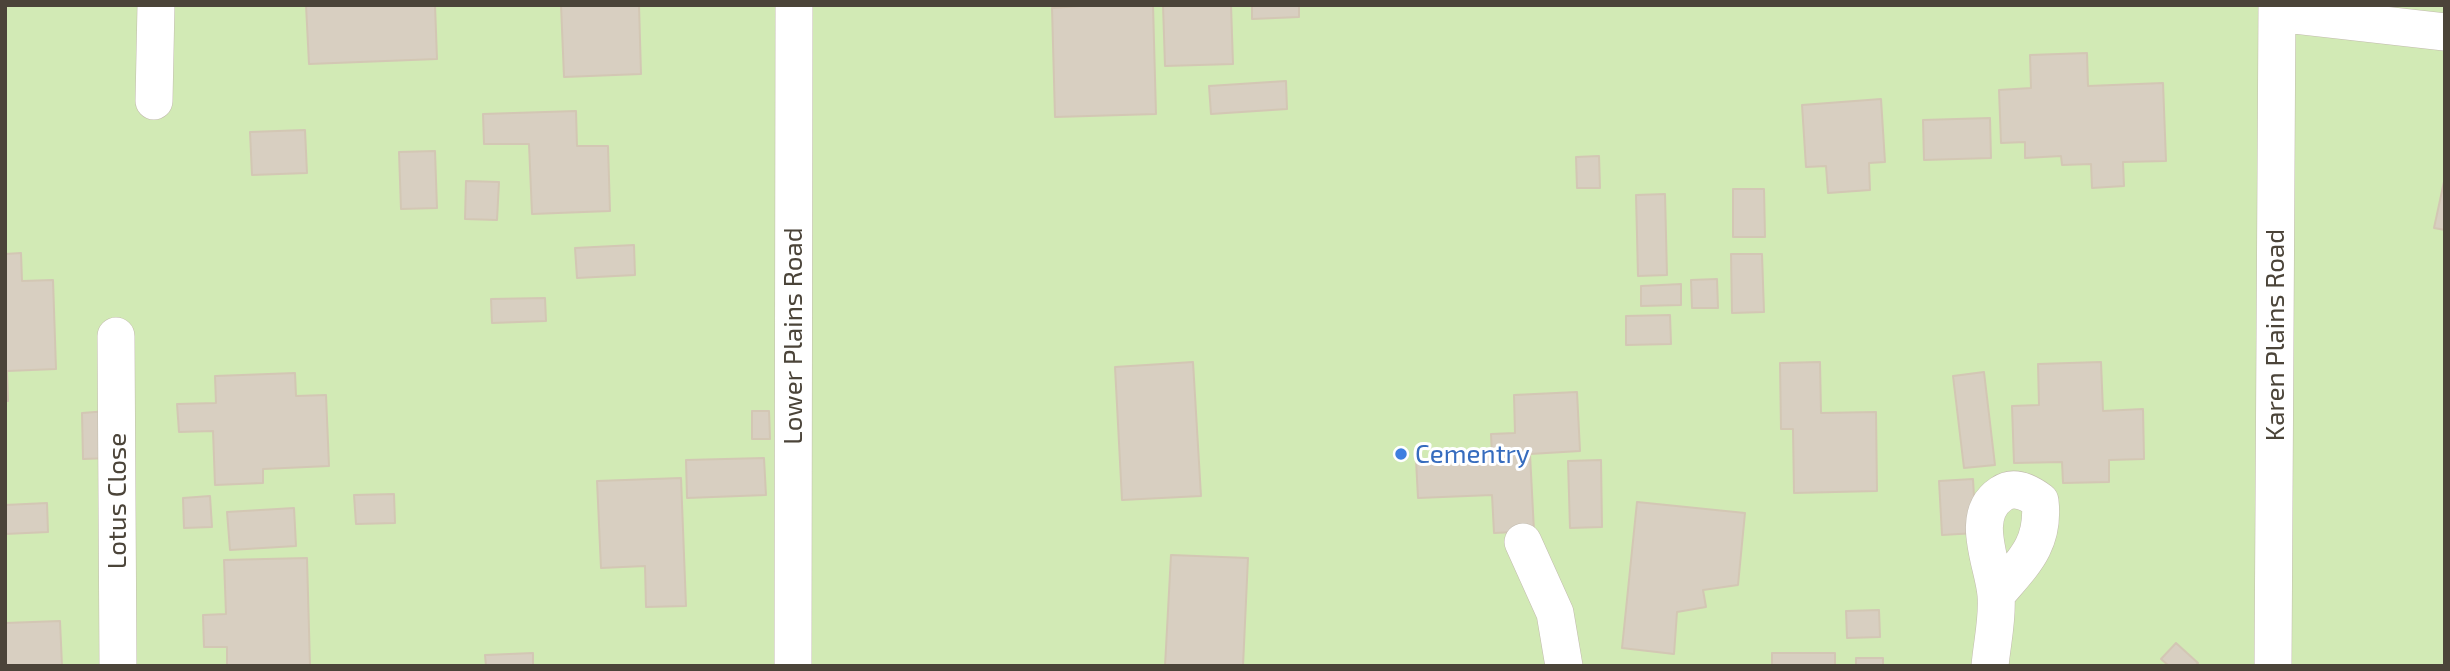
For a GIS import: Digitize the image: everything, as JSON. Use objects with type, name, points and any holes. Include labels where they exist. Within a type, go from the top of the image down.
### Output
[{"type":"street","points":[[154,101],[156,5]]},
{"type":"street","name":"Lower Plains Road","points":[[793,666],[794,5]]},
{"type":"street","points":[[2277,9],[2445,32]]},
{"type":"street","name":"Karen Plains Road","points":[[2273,666],[2277,9]]},
{"type":"street","name":"Lotus Close","points":[[116,336],[118,666]]},
{"type":"street","points":[[1523,542],[1555,613],[1564,666]]},
{"type":"street","points":[[1990,666],[1996,595]]},
{"type":"green space","points":[[5,5],[2445,5],[2445,666],[5,666]]},
{"type":"building","points":[[306,5],[435,5],[437,59],[309,64]]},
{"type":"building","points":[[561,5],[639,5],[641,74],[564,77]]},
{"type":"building","points":[[1153,5],[1156,114],[1055,117],[1052,8]]},
{"type":"building","points":[[1163,5],[1231,5],[1233,64],[1165,66]]},
{"type":"building","points":[[1252,5],[1299,5],[1299,17],[1252,19]]},
{"type":"building","points":[[2087,53],[2088,86],[2163,83],[2166,161],[2123,162],[2124,186],[2092,188],[2091,164],[2062,165],[2061,156],[2025,158],[2025,142],[2001,143],[1999,90],[2031,88],[2030,55]]},
{"type":"building","points":[[1286,81],[1287,109],[1211,114],[1209,86]]},
{"type":"building","points":[[1881,99],[1885,162],[1869,163],[1870,190],[1828,193],[1826,166],[1806,167],[1802,105]]},
{"type":"building","points":[[576,111],[577,146],[608,146],[610,211],[532,214],[529,144],[484,144],[483,114]]},
{"type":"building","points":[[1990,118],[1991,158],[1924,160],[1923,120]]},
{"type":"building","points":[[305,130],[307,173],[252,175],[250,132]]},
{"type":"building","points":[[435,151],[437,208],[401,209],[399,152]]},
{"type":"building","points":[[1599,156],[1600,188],[1577,188],[1576,157]]},
{"type":"building","points":[[2445,177],[2445,230],[2434,228]]},
{"type":"building","points":[[466,181],[499,182],[497,220],[465,219]]},
{"type":"building","points":[[1733,189],[1764,189],[1765,237],[1733,237]]},
{"type":"building","points":[[1665,194],[1667,275],[1638,276],[1636,195]]},
{"type":"building","points":[[634,245],[635,275],[577,278],[575,248]]},
{"type":"building","points":[[21,253],[22,281],[53,280],[56,369],[7,371],[8,401],[5,401],[5,254]]},
{"type":"building","points":[[1731,254],[1762,254],[1764,312],[1732,313]]},
{"type":"building","points":[[1717,279],[1718,308],[1692,308],[1691,280]]},
{"type":"building","points":[[1681,284],[1681,305],[1641,306],[1641,286]]},
{"type":"building","points":[[545,298],[546,321],[492,323],[491,299]]},
{"type":"building","points":[[1670,315],[1671,344],[1626,345],[1626,316]]},
{"type":"building","points":[[1193,362],[1201,496],[1122,500],[1115,367]]},
{"type":"building","points":[[1820,362],[1821,413],[1876,412],[1877,491],[1794,493],[1793,429],[1781,429],[1780,363]]},
{"type":"building","points":[[2101,362],[2103,411],[2143,409],[2144,459],[2109,460],[2109,482],[2063,483],[2062,462],[2014,463],[2012,406],[2039,405],[2038,364]]},
{"type":"building","points":[[1984,372],[1995,465],[1964,468],[1953,376]]},
{"type":"building","points":[[295,373],[296,396],[326,395],[329,466],[263,469],[263,483],[215,485],[213,431],[179,432],[177,404],[216,403],[215,376]]},
{"type":"building","points":[[1577,392],[1580,451],[1530,454],[1534,531],[1494,533],[1492,495],[1418,498],[1416,460],[1492,457],[1491,434],[1515,433],[1514,395]]},
{"type":"building","points":[[108,411],[110,458],[83,459],[82,413]]},
{"type":"building","points":[[752,411],[769,411],[770,439],[752,439]]},
{"type":"building","points":[[764,458],[766,495],[687,498],[686,460]]},
{"type":"building","points":[[1601,460],[1602,527],[1570,528],[1568,461]]},
{"type":"building","points":[[681,478],[686,606],[646,607],[645,566],[601,568],[597,481]]},
{"type":"building","points":[[1973,479],[1976,533],[1942,535],[1939,481]]},
{"type":"building","points":[[394,494],[395,523],[356,524],[354,495]]},
{"type":"building","points":[[210,496],[212,527],[184,528],[183,498]]},
{"type":"building","points":[[1637,502],[1745,513],[1738,585],[1703,590],[1706,607],[1677,612],[1674,654],[1622,648]]},
{"type":"building","points":[[47,503],[48,532],[5,534],[5,505]]},
{"type":"building","points":[[294,508],[296,546],[230,550],[227,512]]},
{"type":"building","points":[[1171,555],[1248,558],[1243,666],[1165,666]]},
{"type":"building","points":[[307,558],[310,666],[227,666],[227,647],[204,647],[203,615],[226,614],[224,560]]},
{"type":"building","points":[[1879,610],[1880,637],[1847,638],[1846,611]]},
{"type":"building","points":[[60,621],[62,666],[5,666],[5,623]]},
{"type":"building","points":[[2176,643],[2198,663],[2195,666],[2169,666],[2161,659]]},
{"type":"building","points":[[533,653],[533,666],[486,666],[485,655]]},
{"type":"building","points":[[1772,653],[1835,653],[1835,666],[1772,666]]},
{"type":"building","points":[[1856,658],[1883,658],[1883,666],[1856,666]]},
{"type":"place","name":"Cementry","points":[[1401,454]]}]
